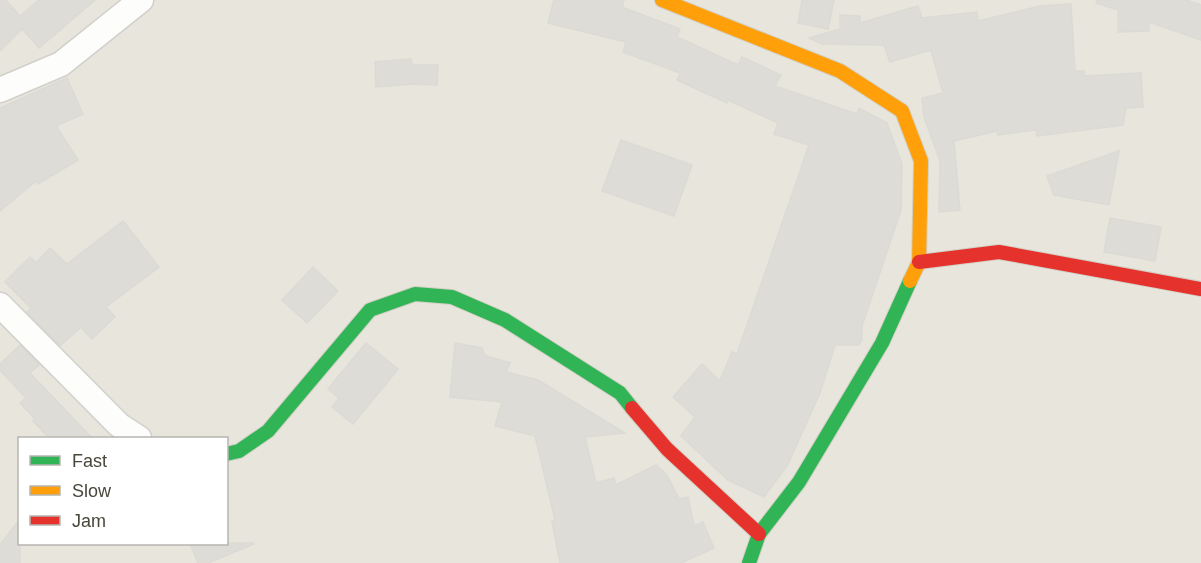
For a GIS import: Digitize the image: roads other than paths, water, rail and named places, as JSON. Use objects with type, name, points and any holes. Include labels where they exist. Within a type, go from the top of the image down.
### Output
[{"type":"street","points":[[0,90],[61,63],[141,0]]},
{"type":"street","points":[[662,0],[840,71],[902,111],[921,161],[919,262],[882,343],[799,482],[759,534],[748,563]]},
{"type":"street","points":[[919,262],[999,252],[1201,289]]},
{"type":"street","points":[[228,454],[239,451],[268,431],[369,310],[415,294],[452,297],[505,320],[620,393],[667,449],[759,534]]},
{"type":"street","points":[[0,306],[119,425],[137,437]]}]
